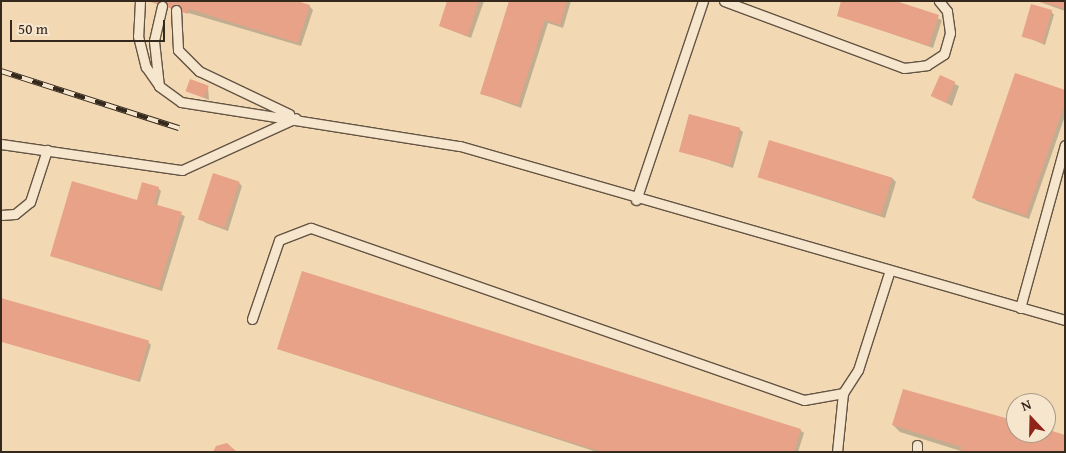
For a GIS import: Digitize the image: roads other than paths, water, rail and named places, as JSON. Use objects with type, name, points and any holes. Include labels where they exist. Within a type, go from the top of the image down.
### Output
[{"type":"lane","points":[[140,1],[138,36],[146,68],[159,86],[181,102],[296,118],[460,146],[636,200],[889,273],[1065,320]]},
{"type":"lane","points":[[636,200],[704,1]]},
{"type":"lane","points":[[724,1],[904,68],[927,65],[944,54],[950,33],[947,11],[939,1]]},
{"type":"lane","points":[[159,86],[154,42],[162,6]]},
{"type":"lane","points":[[176,10],[178,50],[200,71],[296,118]]},
{"type":"lane","points":[[1,144],[182,170],[296,118]]},
{"type":"lane","points":[[1020,308],[1065,145]]},
{"type":"lane","points":[[1,215],[14,214],[30,202],[47,150]]},
{"type":"lane","points":[[252,318],[279,240],[311,228],[804,400],[843,393]]},
{"type":"lane","points":[[837,452],[843,393],[858,370],[889,273]]},
{"type":"railway","points":[[1,71],[179,128]]}]
